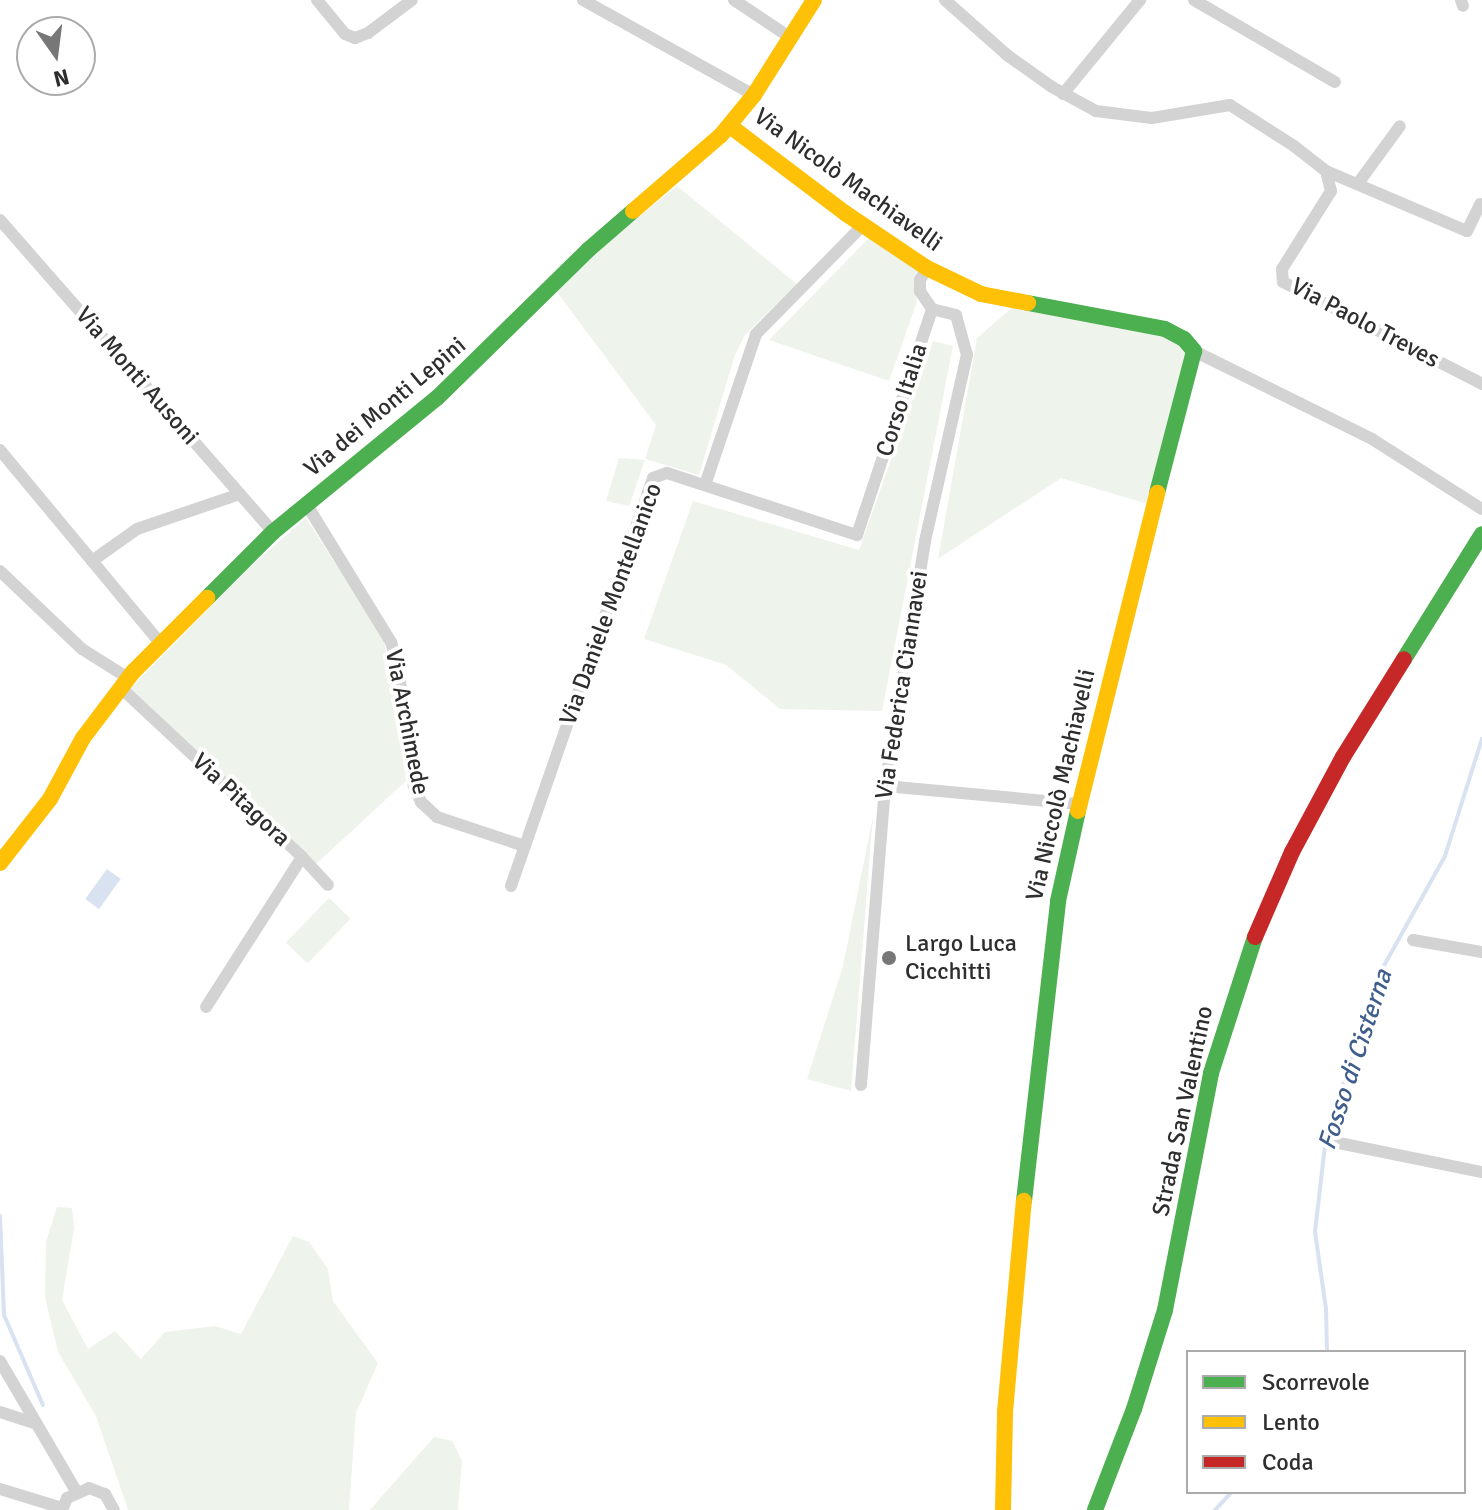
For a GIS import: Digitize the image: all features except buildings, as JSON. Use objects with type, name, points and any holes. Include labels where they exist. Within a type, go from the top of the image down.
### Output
[{"type":"street","points":[[317,0],[342,32],[355,38],[368,33],[403,3]]},
{"type":"street","points":[[583,0],[754,95]]},
{"type":"street","points":[[734,0],[791,38]]},
{"type":"street","name":"Via dei Monti Lepini","points":[[0,863],[50,799],[83,738],[124,683],[273,532],[437,398],[588,250],[683,171],[730,126],[754,95],[814,0]]},
{"type":"street","points":[[945,0],[1007,55],[1063,94],[1096,111],[1131,118],[1175,116],[1230,105],[1326,171],[1359,182],[1467,231],[1480,204]]},
{"type":"street","points":[[1063,94],[1140,0]]},
{"type":"street","points":[[1194,0],[1335,82]]},
{"type":"street","name":"Via Nicolò Machiavelli","points":[[730,126],[863,225],[927,268],[981,294],[1160,327],[1180,336],[1194,351]]},
{"type":"street","points":[[1359,182],[1400,126]]},
{"type":"street","name":"Via Paolo Treves","points":[[1326,171],[1332,185],[1330,196],[1282,269],[1283,282],[1482,384]]},
{"type":"street","name":"Via Monti Ausoni","points":[[0,220],[273,532]]},
{"type":"street","points":[[705,485],[756,334],[863,225]]},
{"type":"street","points":[[927,268],[920,280],[920,291],[932,309]]},
{"type":"street","name":"Corso Italia","points":[[857,535],[932,309]]},
{"type":"street","name":"Via Federica Ciannavei","points":[[861,1085],[885,786],[925,541],[967,355],[956,315],[932,309]]},
{"type":"street","points":[[1194,351],[1372,439],[1482,509]]},
{"type":"street","name":"Via Niccolò Machiavelli","points":[[1003,1510],[1005,1412],[1030,1134],[1058,901],[1194,351]]},
{"type":"street","points":[[0,450],[161,644]]},
{"type":"street","name":"Via Daniele Montellanico","points":[[511,886],[651,481],[665,473],[857,535]]},
{"type":"street","points":[[92,561],[137,529],[240,494]]},
{"type":"street","name":"Via Archimede","points":[[307,505],[391,642],[398,666],[414,787],[424,807],[437,817],[524,846]]},
{"type":"street","name":"Strada San Valentino","points":[[1095,1510],[1130,1420],[1162,1319],[1211,1073],[1248,953],[1285,865],[1343,757],[1482,534]]},
{"type":"street","name":"Via Pitagora","points":[[0,571],[82,649],[124,683],[302,857],[206,1007]]},
{"type":"street","points":[[885,786],[1080,804]]},
{"type":"street","points":[[302,857],[328,885]]},
{"type":"street","points":[[1413,940],[1482,952]]},
{"type":"street","points":[[1334,1142],[1482,1172]]},
{"type":"street","points":[[0,1361],[76,1491]]},
{"type":"street","points":[[0,1412],[36,1424]]},
{"type":"street","points":[[0,1489],[62,1509],[76,1491],[98,1490],[111,1500],[114,1510]]},
{"type":"shaded area","points":[[677,186],[797,284],[745,335],[735,355],[699,475],[645,459],[656,425],[557,292],[583,262]]},
{"type":"shaded area","points":[[869,238],[918,268],[914,282],[917,302],[889,381],[769,340]]},
{"type":"shaded area","points":[[1020,301],[1149,325],[1194,351],[1154,506],[1061,478],[938,559],[977,338]]},
{"type":"shaded area","points":[[933,341],[953,346],[882,711],[780,709],[726,665],[644,639],[693,501],[859,550]]},
{"type":"shaded area","points":[[619,458],[645,460],[629,506],[606,501]]},
{"type":"shaded area","points":[[306,518],[383,637],[392,677],[406,781],[316,864],[130,689],[247,569]]},
{"type":"shaded area","points":[[873,816],[851,1091],[807,1079],[843,966]]},
{"type":"shaded area","points":[[107,869],[121,879],[99,909],[85,899]]},
{"type":"shaded area","points":[[329,898],[351,919],[308,963],[286,943]]},
{"type":"shaded area","points":[[57,1207],[72,1208],[74,1228],[62,1300],[88,1349],[115,1331],[141,1359],[165,1332],[215,1326],[241,1334],[293,1236],[309,1242],[328,1269],[333,1301],[378,1363],[356,1413],[349,1510],[128,1510],[96,1416],[58,1352],[45,1297],[46,1242]]},
{"type":"shaded area","points":[[434,1437],[452,1441],[462,1461],[458,1510],[370,1510]]},
{"type":"waterway","name":"Fosso di Cisterna","points":[[1327,1350],[1326,1309],[1315,1232],[1326,1137],[1381,971],[1445,856],[1482,739]]},
{"type":"waterway","points":[[0,1216],[4,1315],[43,1405]]},
{"type":"waterway","name":"Fosso di Cisterna","points":[[1215,1510],[1230,1494]]},
{"type":"traffic: fast","points":[[207,598],[273,532],[437,398],[588,250],[633,211]]},
{"type":"traffic: fast","points":[[1028,303],[1165,329],[1184,339],[1194,351],[1157,493]]},
{"type":"traffic: fast","points":[[1404,659],[1482,534]]},
{"type":"traffic: fast","points":[[1024,1201],[1058,901],[1078,811]]},
{"type":"traffic: fast","points":[[1095,1510],[1134,1409],[1165,1310],[1211,1073],[1255,937]]},
{"type":"traffic: slow","points":[[633,211],[721,135],[754,95],[814,0]]},
{"type":"traffic: slow","points":[[730,126],[845,213],[927,268],[981,294],[1028,303]]},
{"type":"traffic: slow","points":[[1078,811],[1157,493]]},
{"type":"traffic: slow","points":[[0,863],[50,799],[83,738],[133,672],[207,598]]},
{"type":"traffic: slow","points":[[1003,1510],[1005,1412],[1024,1201]]},
{"type":"traffic: jam","points":[[1255,937],[1292,852],[1343,757],[1404,659]]},
{"type":"place","name":"Largo Luca Cicchitti","points":[[889,958]]}]
